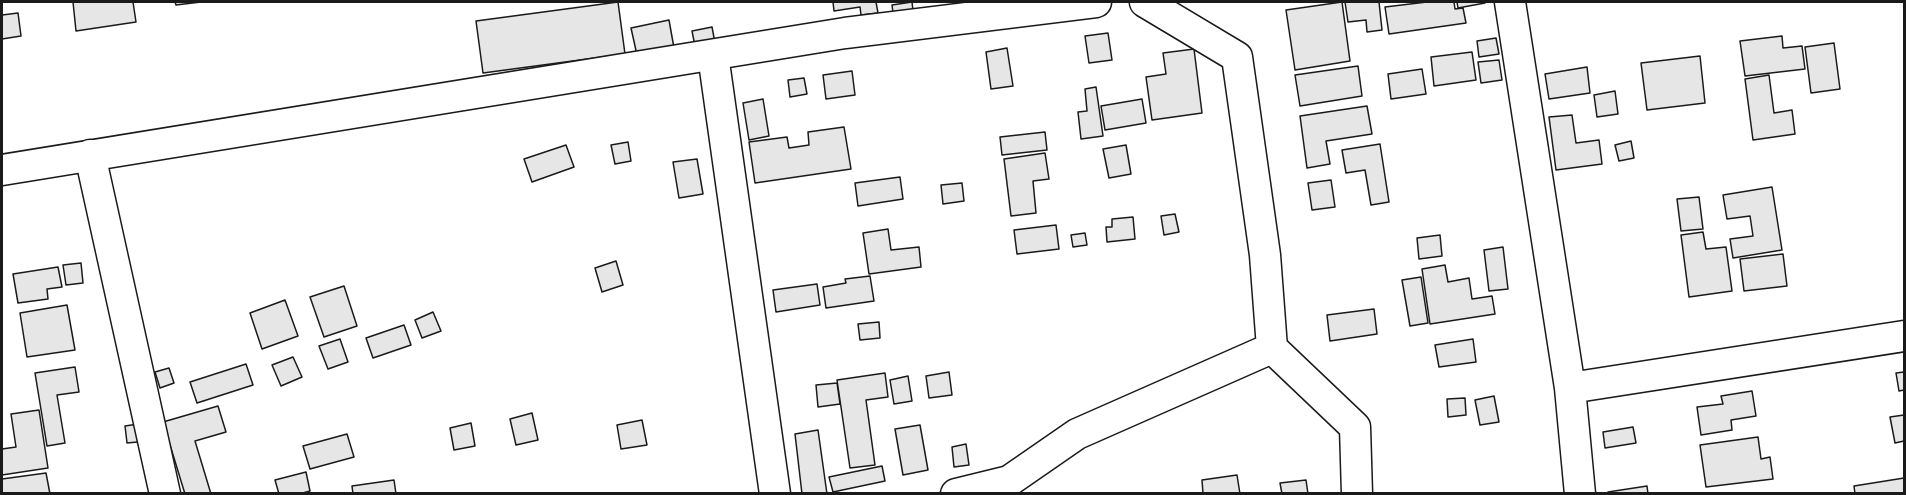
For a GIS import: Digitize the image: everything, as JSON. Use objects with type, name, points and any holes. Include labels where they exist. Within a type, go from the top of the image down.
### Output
[{"type":"street","points":[[2,170],[845,33],[949,10],[1096,2]]},
{"type":"street","points":[[1145,2],[1237,57],[1265,255],[1272,348],[1355,427],[1357,494]]},
{"type":"street","points":[[1510,2],[1569,388],[1580,494]]},
{"type":"street","points":[[712,55],[775,494]]},
{"type":"street","points":[[90,155],[165,494]]},
{"type":"street","points":[[1569,388],[1905,336]]},
{"type":"street","points":[[956,494],[1009,481],[1077,434],[1272,348]]},
{"type":"building","points":[[73,2],[133,2],[136,22],[76,31]]},
{"type":"building","points":[[175,2],[201,2],[176,5]]},
{"type":"building","points":[[618,2],[625,54],[483,73],[476,21]]},
{"type":"building","points":[[833,2],[876,2],[878,13],[861,15],[860,7],[834,11]]},
{"type":"building","points":[[912,2],[914,19],[894,21],[892,5]]},
{"type":"building","points":[[1342,2],[1350,61],[1295,70],[1286,10]]},
{"type":"building","points":[[1345,2],[1379,2],[1382,30],[1367,32],[1366,20],[1348,22]]},
{"type":"building","points":[[1427,2],[1454,2],[1455,9],[1463,8],[1466,23],[1389,34],[1385,7]]},
{"type":"building","points":[[1457,2],[1485,2],[1485,3],[1458,8]]},
{"type":"building","points":[[18,13],[21,36],[2,39],[2,15]]},
{"type":"building","points":[[669,20],[674,48],[637,55],[631,28]]},
{"type":"building","points":[[712,27],[715,43],[695,46],[692,31]]},
{"type":"building","points":[[1108,33],[1112,60],[1089,63],[1085,36]]},
{"type":"building","points":[[1782,36],[1783,48],[1802,46],[1805,69],[1745,76],[1740,41]]},
{"type":"building","points":[[1496,38],[1499,54],[1479,57],[1477,41]]},
{"type":"building","points":[[1834,43],[1840,89],[1811,93],[1805,47]]},
{"type":"building","points":[[1007,48],[1013,86],[991,89],[986,52]]},
{"type":"building","points":[[1194,49],[1202,113],[1152,120],[1146,77],[1166,74],[1163,53]]},
{"type":"building","points":[[1472,52],[1476,80],[1434,86],[1431,57]]},
{"type":"building","points":[[1700,56],[1705,103],[1647,110],[1641,63]]},
{"type":"building","points":[[1499,60],[1502,80],[1481,83],[1478,62]]},
{"type":"building","points":[[1358,66],[1362,96],[1300,106],[1295,75]]},
{"type":"building","points":[[1587,67],[1590,93],[1549,99],[1545,74]]},
{"type":"building","points":[[1422,69],[1426,94],[1391,99],[1388,74]]},
{"type":"building","points":[[852,71],[855,95],[826,99],[823,75]]},
{"type":"building","points":[[1769,75],[1774,113],[1792,110],[1795,134],[1753,140],[1745,79]]},
{"type":"building","points":[[804,78],[807,94],[790,97],[788,80]]},
{"type":"building","points":[[1096,87],[1103,136],[1081,139],[1078,112],[1087,111],[1085,89]]},
{"type":"building","points":[[1615,91],[1618,114],[1597,117],[1594,95]]},
{"type":"building","points":[[763,99],[769,136],[749,140],[743,103]]},
{"type":"building","points":[[1142,99],[1146,123],[1105,130],[1101,106]]},
{"type":"building","points":[[1367,106],[1372,134],[1326,141],[1330,164],[1307,168],[1300,116]]},
{"type":"building","points":[[1572,115],[1576,143],[1599,140],[1602,164],[1556,170],[1549,117]]},
{"type":"building","points":[[844,127],[851,169],[755,183],[749,142],[787,137],[789,148],[809,145],[808,132]]},
{"type":"building","points":[[1045,132],[1047,150],[1002,155],[1000,137]]},
{"type":"building","points":[[1631,141],[1634,158],[1619,161],[1615,145]]},
{"type":"building","points":[[628,142],[631,161],[615,164],[611,145]]},
{"type":"building","points":[[1380,144],[1389,202],[1371,205],[1365,170],[1346,173],[1342,150]]},
{"type":"building","points":[[566,145],[574,167],[532,182],[524,159]]},
{"type":"building","points":[[1126,145],[1131,174],[1109,178],[1103,149]]},
{"type":"building","points":[[1045,153],[1049,179],[1033,181],[1036,213],[1011,216],[1004,159]]},
{"type":"building","points":[[697,159],[703,194],[679,198],[673,162]]},
{"type":"building","points":[[900,177],[903,199],[858,206],[855,183]]},
{"type":"building","points":[[1331,180],[1335,207],[1312,210],[1308,183]]},
{"type":"building","points":[[962,183],[964,201],[943,204],[941,185]]},
{"type":"building","points":[[1772,187],[1782,250],[1733,258],[1730,239],[1753,236],[1750,216],[1727,219],[1723,195]]},
{"type":"building","points":[[1699,197],[1703,229],[1681,231],[1677,199]]},
{"type":"building","points":[[1175,214],[1179,232],[1164,235],[1161,216]]},
{"type":"building","points":[[1133,217],[1135,239],[1107,242],[1106,227],[1112,227],[1112,219]]},
{"type":"building","points":[[1056,225],[1059,249],[1017,254],[1014,230]]},
{"type":"building","points":[[888,229],[891,250],[919,247],[921,267],[869,274],[863,233]]},
{"type":"building","points":[[1703,232],[1706,249],[1726,247],[1732,291],[1689,297],[1681,235]]},
{"type":"building","points":[[1085,233],[1087,245],[1073,247],[1071,235]]},
{"type":"building","points":[[1440,235],[1442,256],[1419,259],[1417,238]]},
{"type":"building","points":[[1503,247],[1508,289],[1489,291],[1484,250]]},
{"type":"building","points":[[1783,254],[1787,286],[1744,291],[1740,259]]},
{"type":"building","points":[[616,261],[623,285],[602,292],[595,268]]},
{"type":"building","points":[[81,263],[83,283],[66,285],[63,265]]},
{"type":"building","points":[[1445,265],[1448,282],[1469,278],[1472,299],[1492,296],[1495,314],[1430,324],[1422,269]]},
{"type":"building","points":[[58,267],[62,287],[47,289],[48,299],[18,303],[13,274]]},
{"type":"building","points":[[870,276],[874,301],[826,308],[823,287],[846,283],[845,279]]},
{"type":"building","points":[[1421,277],[1428,323],[1410,326],[1402,280]]},
{"type":"building","points":[[817,284],[820,305],[776,312],[773,290]]},
{"type":"building","points":[[344,286],[357,326],[324,337],[310,297]]},
{"type":"building","points":[[285,300],[298,336],[262,349],[250,313]]},
{"type":"building","points":[[67,305],[75,350],[27,357],[20,313]]},
{"type":"building","points":[[1374,309],[1377,334],[1330,341],[1327,315]]},
{"type":"building","points":[[433,312],[441,331],[422,338],[415,320]]},
{"type":"building","points":[[879,322],[880,338],[860,340],[858,324]]},
{"type":"building","points":[[404,325],[411,345],[373,358],[366,338]]},
{"type":"building","points":[[340,339],[348,362],[328,369],[319,346]]},
{"type":"building","points":[[1473,339],[1476,362],[1439,367],[1435,345]]},
{"type":"building","points":[[293,357],[302,377],[281,386],[272,365]]},
{"type":"building","points":[[246,364],[253,385],[197,403],[190,382]]},
{"type":"building","points":[[75,367],[79,392],[57,395],[65,443],[47,446],[35,373]]},
{"type":"building","points":[[169,368],[174,383],[160,388],[155,372]]},
{"type":"building","points":[[949,372],[952,395],[929,398],[926,376]]},
{"type":"building","points":[[1904,372],[1904,390],[1899,391],[1896,373]]},
{"type":"building","points":[[885,373],[888,397],[866,400],[875,465],[850,468],[837,380]]},
{"type":"building","points":[[908,376],[912,401],[894,404],[890,380]]},
{"type":"building","points":[[837,383],[840,404],[818,407],[816,385]]},
{"type":"building","points":[[1752,391],[1756,416],[1731,420],[1732,430],[1701,435],[1697,407],[1723,404],[1721,396]]},
{"type":"building","points":[[1494,396],[1499,422],[1480,425],[1475,400]]},
{"type":"building","points":[[1465,398],[1466,415],[1448,417],[1447,399]]},
{"type":"building","points":[[218,406],[226,432],[195,441],[211,494],[185,494],[163,422]]},
{"type":"building","points":[[39,410],[48,468],[2,475],[2,449],[16,447],[11,414]]},
{"type":"building","points":[[532,413],[538,440],[516,445],[510,419]]},
{"type":"building","points":[[1904,415],[1904,441],[1895,443],[1890,417]]},
{"type":"building","points":[[642,420],[647,445],[621,449],[617,425]]},
{"type":"building","points":[[145,423],[148,441],[127,443],[125,426]]},
{"type":"building","points":[[471,423],[475,446],[454,450],[450,428]]},
{"type":"building","points":[[920,425],[928,470],[903,475],[895,429]]},
{"type":"building","points":[[1633,427],[1636,443],[1605,448],[1603,432]]},
{"type":"building","points":[[818,430],[827,494],[802,494],[795,434]]},
{"type":"building","points":[[347,434],[354,457],[310,469],[303,446]]},
{"type":"building","points":[[1758,437],[1761,459],[1770,457],[1773,479],[1706,487],[1700,445]]},
{"type":"building","points":[[966,444],[969,465],[954,467],[952,447]]},
{"type":"building","points":[[882,466],[885,481],[833,492],[829,477]]},
{"type":"building","points":[[306,472],[310,491],[299,494],[279,494],[275,480]]},
{"type":"building","points":[[46,473],[50,494],[2,494],[2,479]]},
{"type":"building","points":[[1237,475],[1240,494],[1203,494],[1202,480]]},
{"type":"building","points":[[1904,478],[1904,494],[1855,494],[1854,486]]},
{"type":"building","points":[[394,480],[396,494],[353,494],[352,486]]},
{"type":"building","points":[[1306,480],[1308,494],[1282,494],[1280,483]]},
{"type":"building","points":[[1647,486],[1648,494],[1608,494],[1608,492]]}]
